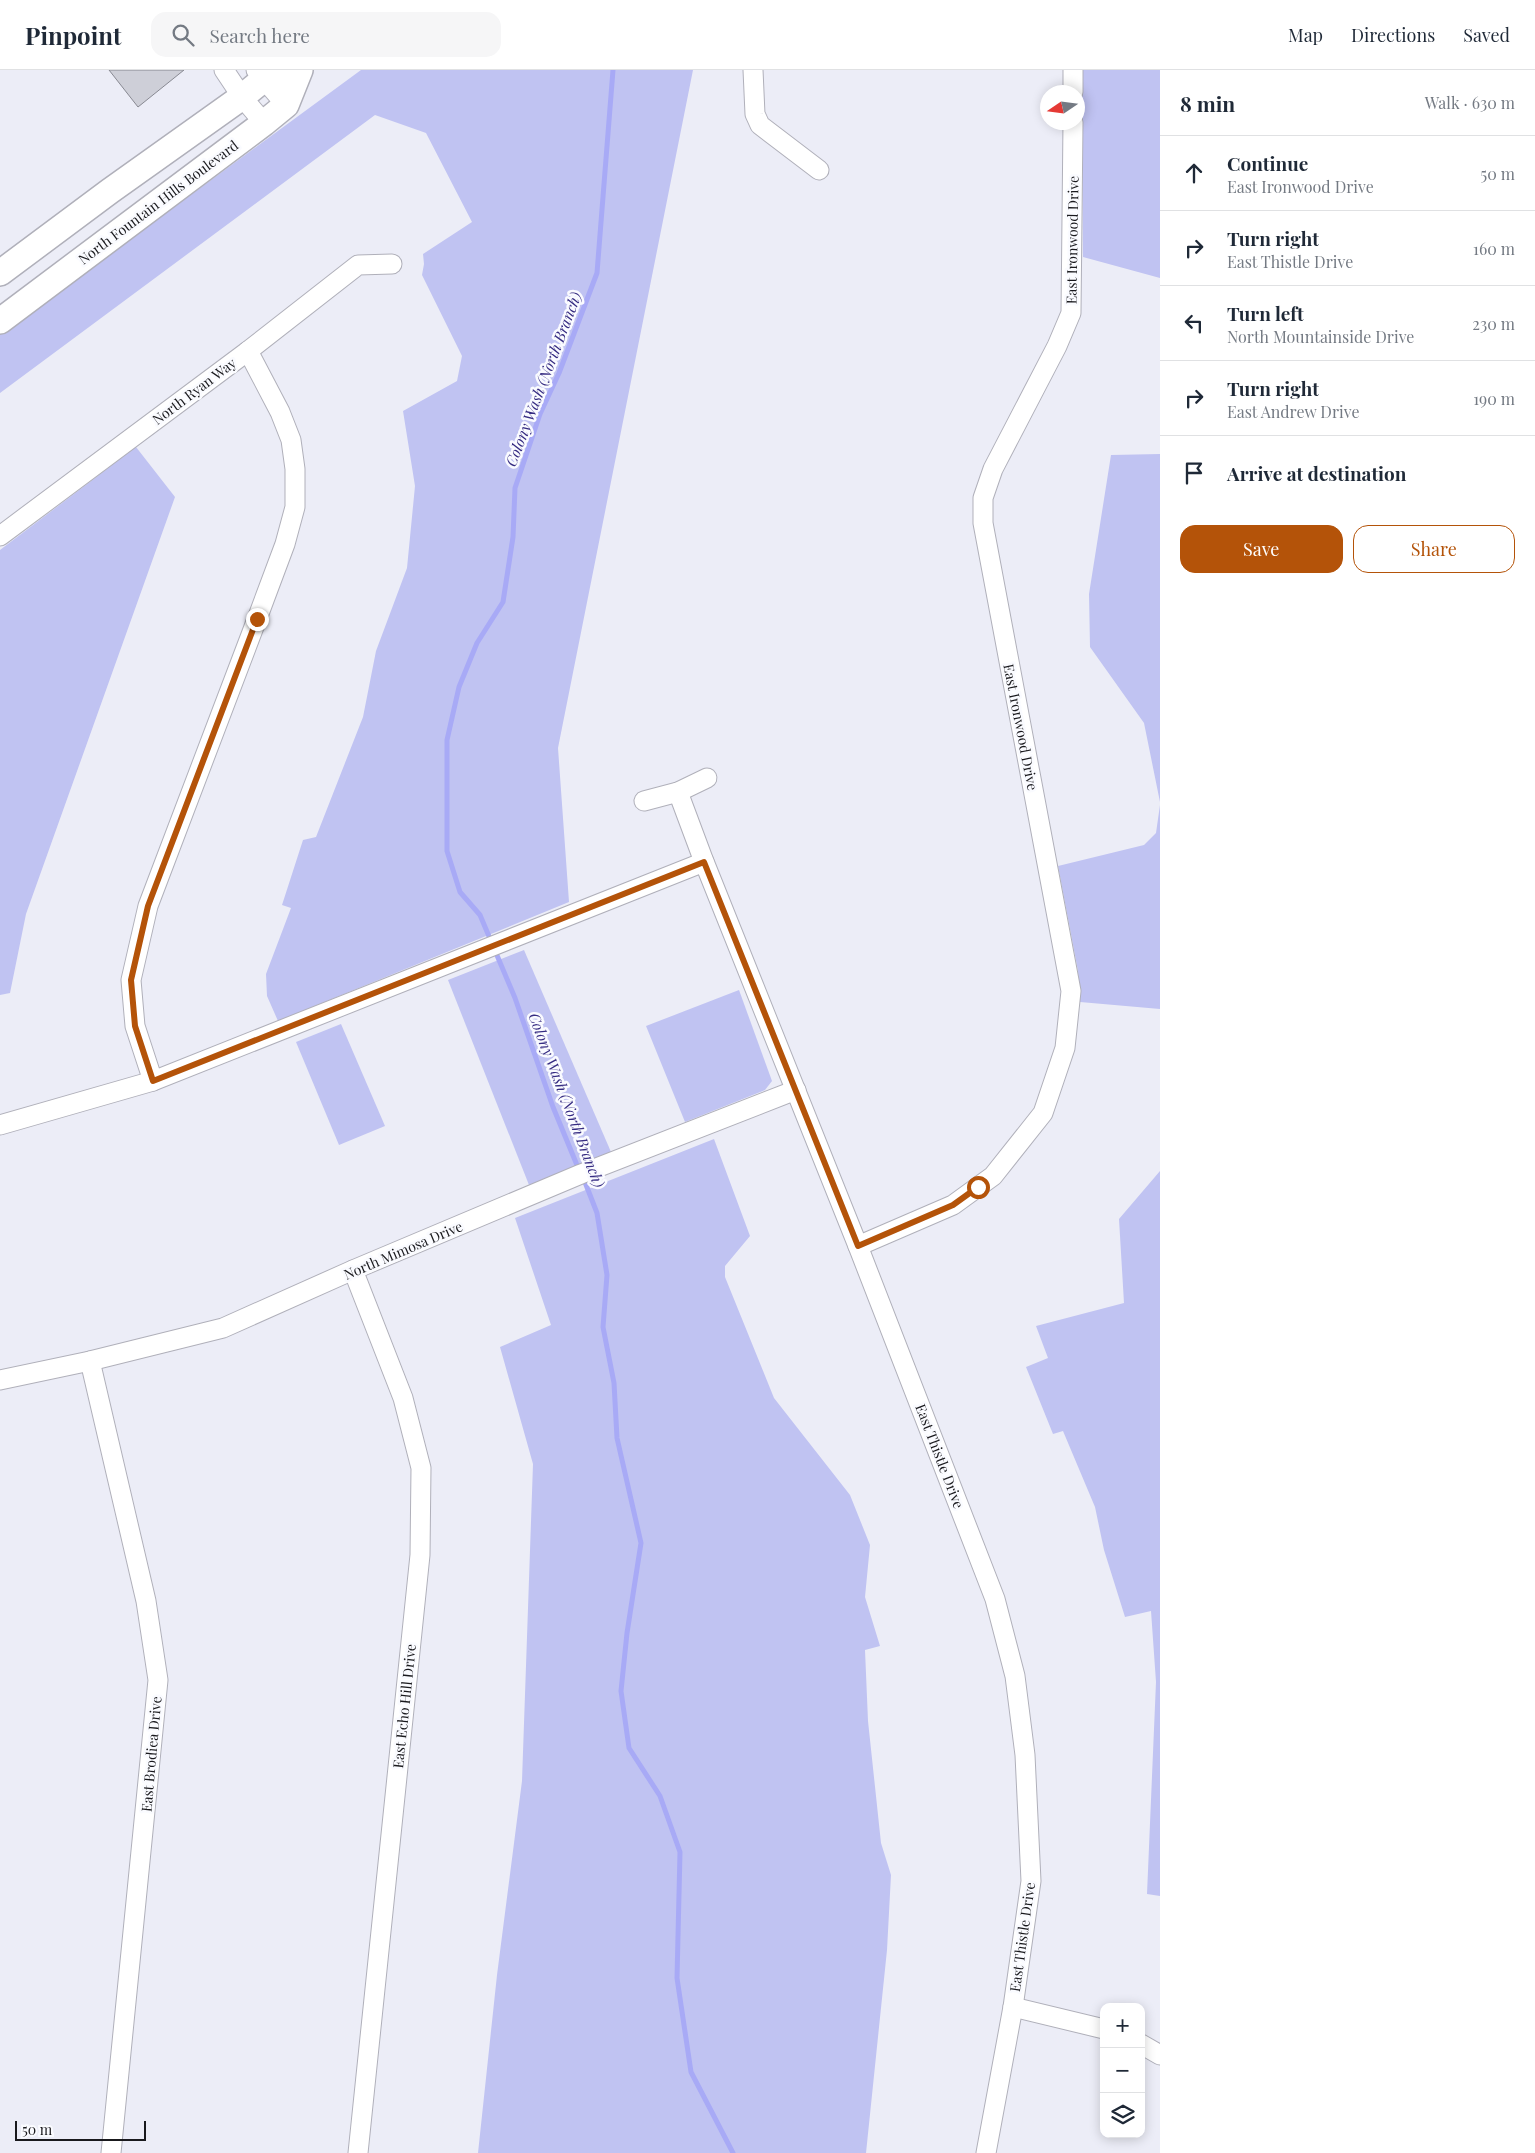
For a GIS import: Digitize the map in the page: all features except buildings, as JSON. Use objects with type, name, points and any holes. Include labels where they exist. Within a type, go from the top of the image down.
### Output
[{"type":"main road","name":"North Fountain Hills Boulevard","points":[[0,273],[110,191],[242,97],[260,75],[299,70],[286,105],[0,321]]},
{"type":"street","points":[[224,70],[242,97],[264,123]]},
{"type":"street","points":[[753,70],[755,114],[760,125],[819,170]]},
{"type":"street","points":[[1073,70],[1073,85]]},
{"type":"street","points":[[260,75],[286,105]]},
{"type":"street","name":"East Ironwood Drive","points":[[858,1246],[953,1205],[993,1176],[1044,1113],[1065,1048],[1070,991],[983,523],[983,498],[993,469],[1057,346],[1071,313],[1073,130]]},
{"type":"street","name":"North Ryan Way","points":[[0,536],[248,351],[358,265],[392,264]]},
{"type":"street","points":[[153,1081],[135,1026],[131,980],[148,906],[285,544],[295,507],[295,469],[291,440],[280,412],[248,351]]},
{"type":"street","points":[[644,801],[678,792],[707,778]]},
{"type":"street","name":"East Thistle Drive","points":[[678,792],[704,862],[858,1246],[995,1599],[1015,1676],[1025,1755],[1031,1881],[1013,2007],[986,2153]]},
{"type":"street","points":[[0,1125],[153,1081],[704,862]]},
{"type":"street","name":"North Mimosa Drive","points":[[0,1380],[90,1361],[223,1328],[353,1270],[581,1174],[796,1090]]},
{"type":"street","name":"East Echo Hill Drive","points":[[353,1270],[402,1398],[421,1468],[420,1555],[358,2153]]},
{"type":"street","name":"East Brodiea Drive","points":[[90,1361],[146,1601],[158,1680],[111,2153]]},
{"type":"street","points":[[1013,2007],[1100,2028]]},
{"type":"street","points":[[1145,2046],[1160,2055]]},
{"type":"shaded area","points":[[361,70],[693,70],[558,748],[569,902],[278,1021],[267,996],[266,974],[291,908],[282,905],[303,840],[316,837],[363,717],[376,651],[407,568],[415,486],[403,411],[457,381],[462,356],[422,275],[423,254],[472,222],[426,133],[375,115],[0,393],[0,335]]},
{"type":"shaded area","points":[[1082,70],[1160,70],[1160,278],[1083,257],[1082,130],[1085,130],[1085,85],[1082,85]]},
{"type":"shaded area","points":[[136,447],[175,497],[26,914],[10,993],[0,995],[0,550]]},
{"type":"shaded area","points":[[1160,454],[1160,802],[1144,723],[1090,647],[1089,594],[1111,455]]},
{"type":"shaded area","points":[[1160,805],[1160,1009],[1080,1002],[1078,971],[1058,866],[1144,845],[1156,833]]},
{"type":"shaded area","points":[[524,950],[611,1152],[529,1185],[448,980]]},
{"type":"shaded area","points":[[739,990],[772,1081],[765,1090],[685,1122],[646,1026]]},
{"type":"shaded area","points":[[341,1024],[385,1126],[339,1145],[296,1042]]},
{"type":"shaded area","points":[[714,1139],[750,1236],[725,1266],[725,1277],[774,1398],[850,1495],[870,1545],[865,1597],[880,1646],[865,1650],[868,1721],[881,1843],[891,1875],[887,1950],[866,2153],[478,2153],[497,1975],[522,1781],[533,1464],[500,1347],[551,1325],[515,1218]]},
{"type":"shaded area","points":[[1160,1171],[1160,1896],[1147,1894],[1156,1682],[1151,1611],[1125,1617],[1104,1550],[1095,1507],[1063,1431],[1053,1434],[1026,1367],[1048,1358],[1036,1326],[1124,1303],[1119,1219]]},
{"type":"waterway","name":"Colony Wash (North Branch)","points":[[579,1170],[553,1107],[515,998],[480,915],[460,892],[447,851],[447,740],[459,687],[477,643],[503,602],[513,537],[515,488],[540,414],[559,373],[597,273],[613,70]]},
{"type":"waterway","name":"Colony Wash (North Branch)","points":[[583,1177],[597,1213],[607,1275],[603,1327],[614,1383],[617,1438],[641,1543],[627,1633],[621,1691],[629,1748],[660,1796],[680,1852],[677,1978],[691,2072],[733,2153]]},
{"type":"route","points":[[257,619],[148,906],[131,980],[135,1026],[153,1081],[704,862],[858,1246],[953,1205],[978,1187]]}]
